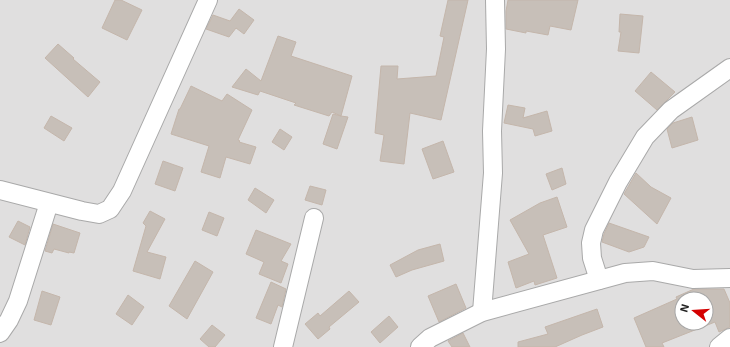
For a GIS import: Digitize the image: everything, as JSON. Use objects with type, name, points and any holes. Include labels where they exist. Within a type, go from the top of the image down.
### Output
[{"type":"street","points":[[0,190],[99,214],[110,209],[125,184],[208,0]]},
{"type":"street","points":[[482,312],[493,173],[492,131],[496,49],[495,0]]},
{"type":"street","points":[[599,280],[592,258],[591,243],[594,230],[618,182],[645,137],[671,110],[730,68]]},
{"type":"street","points":[[0,333],[9,320],[18,301],[49,202]]},
{"type":"street","points":[[283,347],[314,218]]},
{"type":"street","points":[[420,347],[430,338],[482,312],[625,273],[653,271],[693,279],[730,278]]},
{"type":"street","points":[[719,347],[730,338]]},
{"type":"shaded area","points":[[0,0],[730,0],[730,347],[0,347]]},
{"type":"building","points":[[115,0],[121,0],[142,10],[127,40],[102,28]]},
{"type":"building","points":[[448,0],[468,0],[441,120],[410,113],[404,164],[380,161],[384,135],[375,133],[381,66],[398,66],[397,79],[436,76],[444,37],[440,36]]},
{"type":"building","points":[[508,0],[578,0],[571,30],[550,26],[548,35],[506,29],[506,11]]},
{"type":"building","points":[[239,9],[254,20],[244,34],[236,28],[229,37],[206,29],[213,15],[230,21]]},
{"type":"building","points":[[620,14],[643,16],[639,53],[618,51],[621,32],[619,32]]},
{"type":"building","points":[[278,36],[296,42],[291,56],[352,76],[341,116],[332,112],[329,116],[294,105],[296,103],[260,91],[258,95],[232,87],[246,69],[261,81]]},
{"type":"building","points":[[58,44],[100,82],[88,97],[45,58]]},
{"type":"building","points":[[651,72],[675,92],[657,110],[635,91]]},
{"type":"building","points":[[191,86],[222,101],[227,94],[252,110],[238,140],[240,141],[239,142],[256,147],[250,164],[226,157],[220,178],[201,172],[209,146],[171,134],[179,109]]},
{"type":"building","points":[[508,105],[525,108],[523,118],[547,111],[552,131],[535,136],[533,129],[504,123]]},
{"type":"building","points":[[333,114],[348,117],[337,149],[323,144]]},
{"type":"building","points":[[51,116],[72,128],[64,141],[44,128]]},
{"type":"building","points":[[692,117],[698,140],[672,148],[667,129],[673,123]]},
{"type":"building","points":[[280,129],[292,137],[284,150],[272,142]]},
{"type":"building","points":[[443,141],[454,172],[433,179],[422,149]]},
{"type":"building","points":[[163,161],[183,168],[175,191],[155,184]]},
{"type":"building","points":[[562,168],[566,184],[552,190],[546,174]]},
{"type":"building","points":[[636,173],[651,187],[671,198],[657,224],[624,194]]},
{"type":"building","points":[[310,186],[326,190],[322,205],[305,200]]},
{"type":"building","points":[[255,188],[274,200],[266,213],[248,200]]},
{"type":"building","points":[[557,197],[567,227],[543,235],[557,278],[535,285],[534,281],[516,288],[508,262],[529,254],[510,220],[540,203]]},
{"type":"building","points":[[150,211],[165,219],[147,252],[166,257],[160,279],[133,271],[146,226],[143,223]]},
{"type":"building","points":[[209,212],[224,218],[217,236],[202,230]]},
{"type":"building","points":[[18,221],[30,227],[25,245],[9,237]]},
{"type":"building","points":[[609,223],[649,237],[644,247],[629,252],[602,242]]},
{"type":"building","points":[[53,224],[80,233],[74,253],[54,249],[52,253],[45,251]]},
{"type":"building","points":[[256,230],[291,244],[281,261],[288,264],[281,283],[259,274],[264,262],[246,254]]},
{"type":"building","points":[[440,244],[444,261],[412,270],[396,277],[390,265],[418,250]]},
{"type":"building","points":[[195,261],[213,272],[187,319],[169,306]]},
{"type":"building","points":[[271,282],[286,289],[282,307],[278,305],[271,324],[256,318]]},
{"type":"building","points":[[456,284],[466,308],[439,322],[428,296]]},
{"type":"building","points":[[694,289],[724,289],[730,303],[730,327],[719,332],[715,322],[714,291],[690,291]]},
{"type":"building","points":[[42,291],[60,297],[51,325],[34,320]]},
{"type":"building","points":[[349,291],[359,302],[329,327],[330,329],[318,339],[305,324],[318,313],[320,316]]},
{"type":"building","points":[[128,295],[144,307],[132,325],[116,314]]},
{"type":"building","points":[[674,300],[674,331],[692,331],[662,343],[664,347],[646,347],[634,318]]},
{"type":"building","points":[[597,309],[603,327],[555,347],[518,347],[518,342],[548,334],[545,327]]},
{"type":"building","points":[[389,316],[398,327],[380,343],[371,332]]},
{"type":"building","points":[[212,325],[225,335],[215,347],[209,347],[200,339]]},
{"type":"building","points":[[463,333],[470,347],[452,347],[448,341]]}]
